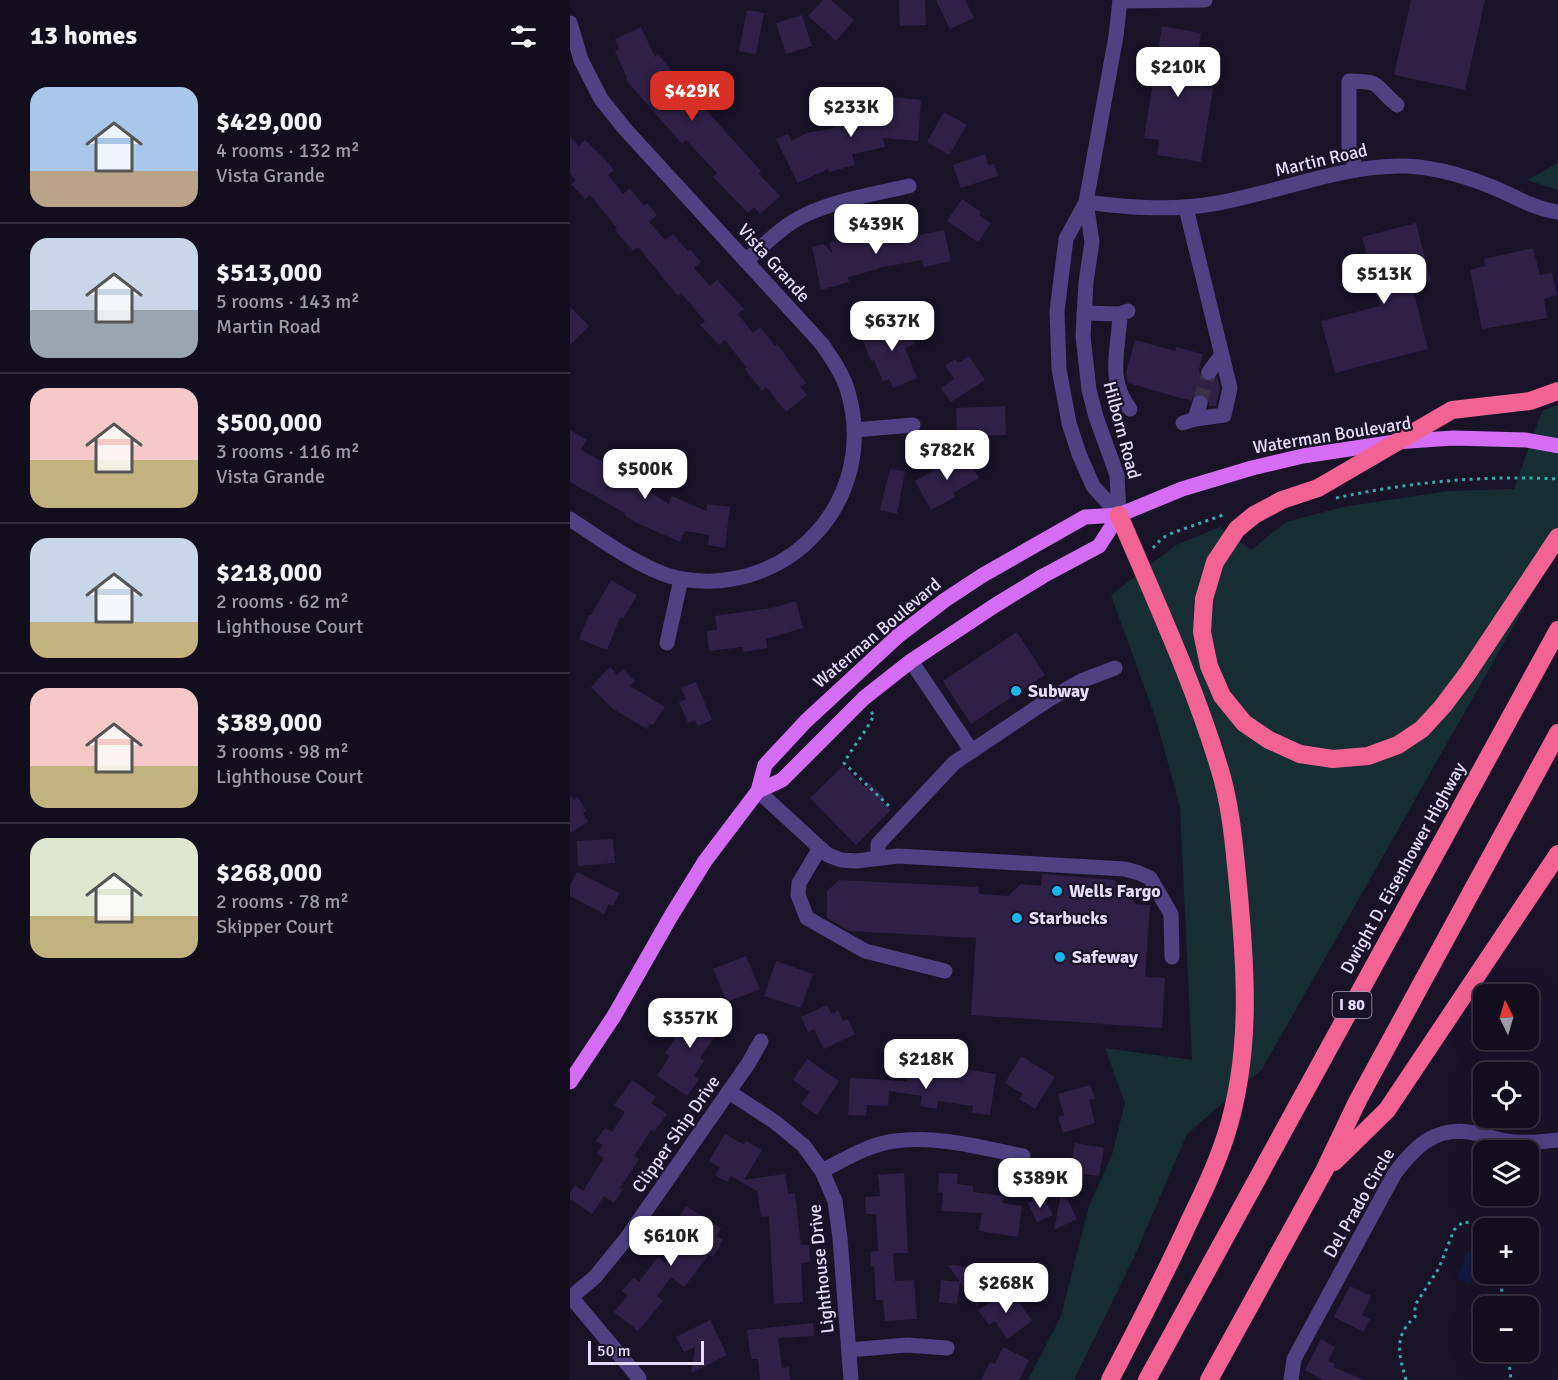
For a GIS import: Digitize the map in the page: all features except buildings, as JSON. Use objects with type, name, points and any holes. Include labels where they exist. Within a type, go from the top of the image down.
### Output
[{"type":"highway","points":[[1558,391],[1530,400],[1452,410],[1318,488],[1282,500],[1254,515],[1237,529],[1215,562],[1204,599],[1202,632],[1209,666],[1222,696],[1244,723],[1269,740],[1300,754],[1333,759],[1368,756],[1398,745],[1422,729],[1443,706],[1467,674],[1558,537]]},
{"type":"highway","points":[[1110,1380],[1165,1274],[1205,1189],[1226,1135],[1241,1071],[1246,978],[1231,821],[1220,769],[1174,643],[1119,515]]},
{"type":"highway","name":"Dwight D. Eisenhower Highway","points":[[1147,1380],[1558,630]]},
{"type":"highway","points":[[1209,1380],[1324,1171],[1358,1100],[1558,733]]},
{"type":"highway","points":[[1324,1171],[1387,1110],[1558,854]]},
{"type":"main road","name":"Waterman Boulevard","points":[[572,1075],[614,1016],[705,861],[758,791],[765,765],[806,721],[874,657],[945,600],[1018,554],[1085,517],[1119,515],[1182,489],[1252,468],[1303,456],[1395,442],[1453,438],[1526,440],[1558,446]]},
{"type":"main road","name":"Waterman Boulevard","points":[[758,791],[782,780],[864,698],[911,661],[1004,600],[1099,546],[1119,515]]},
{"type":"street","points":[[1120,0],[1205,0]]},
{"type":"street","name":"Hilborn Road","points":[[1119,515],[1093,486],[1069,423],[1059,369],[1057,312],[1066,239],[1086,202],[1116,36],[1120,0]]},
{"type":"street","name":"Vista Grande","points":[[570,22],[581,60],[601,99],[624,129],[822,344],[840,372],[848,392],[855,430],[852,460],[842,494],[833,512],[820,529],[795,553],[762,571],[721,580],[681,579],[645,566],[570,519]]},
{"type":"street","points":[[1356,170],[1349,147],[1349,81],[1369,81],[1381,87],[1387,98],[1397,105]]},
{"type":"street","name":"Martin Road","points":[[1086,202],[1133,207],[1186,208],[1261,194],[1356,170],[1402,166],[1428,168],[1467,178],[1524,203],[1558,212]]},
{"type":"street","points":[[746,261],[776,235],[803,216],[832,204],[909,186]]},
{"type":"street","name":"Hilborn Road","points":[[1086,202],[1092,242],[1086,282],[1083,336],[1089,390],[1099,427],[1117,475],[1119,515]]},
{"type":"street","points":[[1186,208],[1230,388],[1224,416],[1189,421],[1200,403]]},
{"type":"street","points":[[1084,313],[1125,313],[1114,360],[1120,395],[1130,409]]},
{"type":"street","points":[[1209,372],[1221,356]]},
{"type":"street","points":[[855,430],[914,425]]},
{"type":"street","points":[[667,643],[681,579]]},
{"type":"street","points":[[911,661],[971,750]]},
{"type":"street","points":[[878,858],[878,844],[954,763],[1081,681],[1115,668]]},
{"type":"street","points":[[758,791],[828,855],[840,860],[856,861],[898,856],[1125,869],[1139,873],[1150,878],[1171,914],[1172,957]]},
{"type":"street","points":[[820,848],[799,883],[798,895],[807,918],[865,951],[945,971]]},
{"type":"street","name":"Clipper Ship Drive","points":[[571,1298],[595,1277],[626,1239],[729,1092],[761,1041]]},
{"type":"street","name":"Lighthouse Drive","points":[[729,1092],[775,1122],[804,1146],[822,1171],[835,1201],[851,1380]]},
{"type":"street","name":"Del Prado Circle","points":[[1291,1380],[1294,1359],[1395,1173],[1413,1150],[1434,1136],[1453,1131],[1471,1132],[1508,1141],[1558,1140]]},
{"type":"street","points":[[822,1171],[864,1150],[893,1141],[929,1139],[1023,1156]]},
{"type":"street","points":[[571,1298],[639,1378]]},
{"type":"street","points":[[849,1350],[907,1345],[947,1348]]},
{"type":"path","points":[[1326,500],[1444,480],[1521,477],[1557,479]]},
{"type":"path","points":[[1153,549],[1162,538],[1172,533],[1223,515]]},
{"type":"path","points":[[871,712],[874,715],[870,724],[844,763],[893,810]]},
{"type":"path","points":[[1406,1380],[1400,1353],[1401,1335],[1408,1323],[1415,1317],[1415,1306],[1439,1268],[1454,1230],[1463,1222],[1473,1223]]},
{"type":"path","points":[[1509,1362],[1511,1380]]},
{"type":"green space","points":[[1558,163],[1558,190],[1527,180]]},
{"type":"green space","points":[[1558,405],[1558,548],[1262,1069],[1187,1134],[1135,1255],[1074,1380],[1028,1380],[1061,1316],[1089,1206],[1112,1155],[1125,1103],[1105,1048],[1192,1060],[1180,807],[1156,719],[1111,595],[1176,545],[1220,527],[1251,550],[1286,522],[1343,507],[1448,491],[1514,489],[1542,411]]},
{"type":"water","points":[[1467,1252],[1473,1255],[1473,1274],[1469,1283],[1457,1278]]},
{"type":"tunnel","points":[[1200,403],[1209,372]]},
{"type":"place","name":"Subway","points":[[1016,691]]},
{"type":"place","name":"Wells Fargo","points":[[1057,891]]},
{"type":"place","name":"Starbucks","points":[[1017,918]]},
{"type":"place","name":"Safeway","points":[[1060,957]]}]
